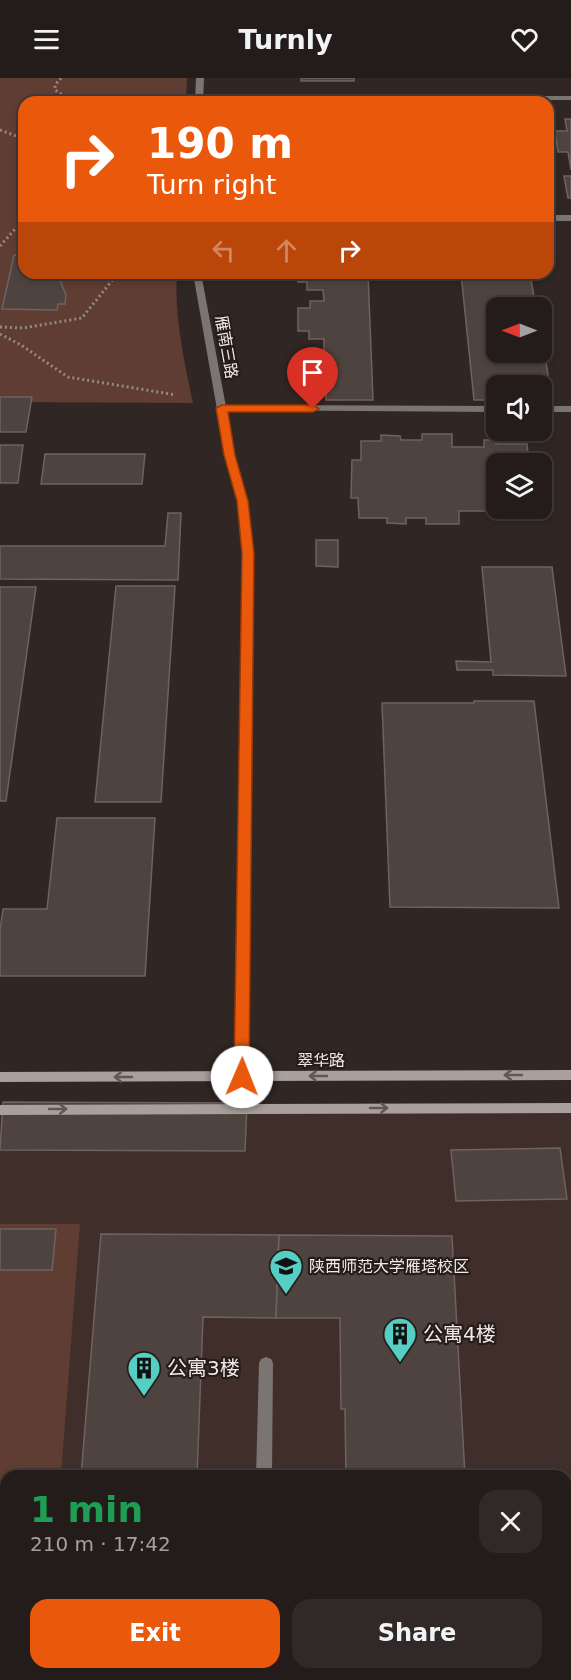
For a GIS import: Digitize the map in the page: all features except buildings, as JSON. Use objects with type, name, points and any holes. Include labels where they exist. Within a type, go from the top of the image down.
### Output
[{"type":"main road","name":"翠华路","points":[[0,1077],[571,1075]]},
{"type":"main road","points":[[0,1110],[571,1108]]},
{"type":"street","points":[[199,96],[200,78]]},
{"type":"street","points":[[554,98],[571,98]]},
{"type":"street","points":[[554,218],[571,218]]},
{"type":"street","name":"雁南三路","points":[[198,279],[230,455],[243,501],[248,553],[242,1077],[239,1108]]},
{"type":"street","points":[[222,408],[486,409]]},
{"type":"street","points":[[552,409],[571,409]]},
{"type":"street","points":[[264,1470],[266,1363]]},
{"type":"path","points":[[61,78],[55,85],[55,90],[64,96]]},
{"type":"path","points":[[0,130],[18,137]]},
{"type":"path","points":[[0,246],[18,226]]},
{"type":"path","points":[[0,327],[23,328],[82,318],[113,279]]},
{"type":"path","points":[[0,334],[21,345],[68,377],[176,395]]},
{"type":"shaded area","points":[[0,78],[187,78],[186,96],[18,96],[18,279],[177,279],[178,322],[193,403],[0,402]]},
{"type":"shaded area","name":"陕西师范大学雁塔校区","points":[[571,1105],[571,1470],[0,1470],[0,1115]]},
{"type":"shaded area","points":[[0,1224],[80,1224],[61,1470],[0,1470]]},
{"type":"place","name":"陕西师范大学雁塔校区","points":[[286,1295]]},
{"type":"place","name":"公寓4楼","points":[[400,1363]]},
{"type":"place","name":"公寓3楼","points":[[144,1397]]},
{"type":"route","points":[[242,1077],[248,553],[243,501],[230,455],[222,408],[313,409]]}]
